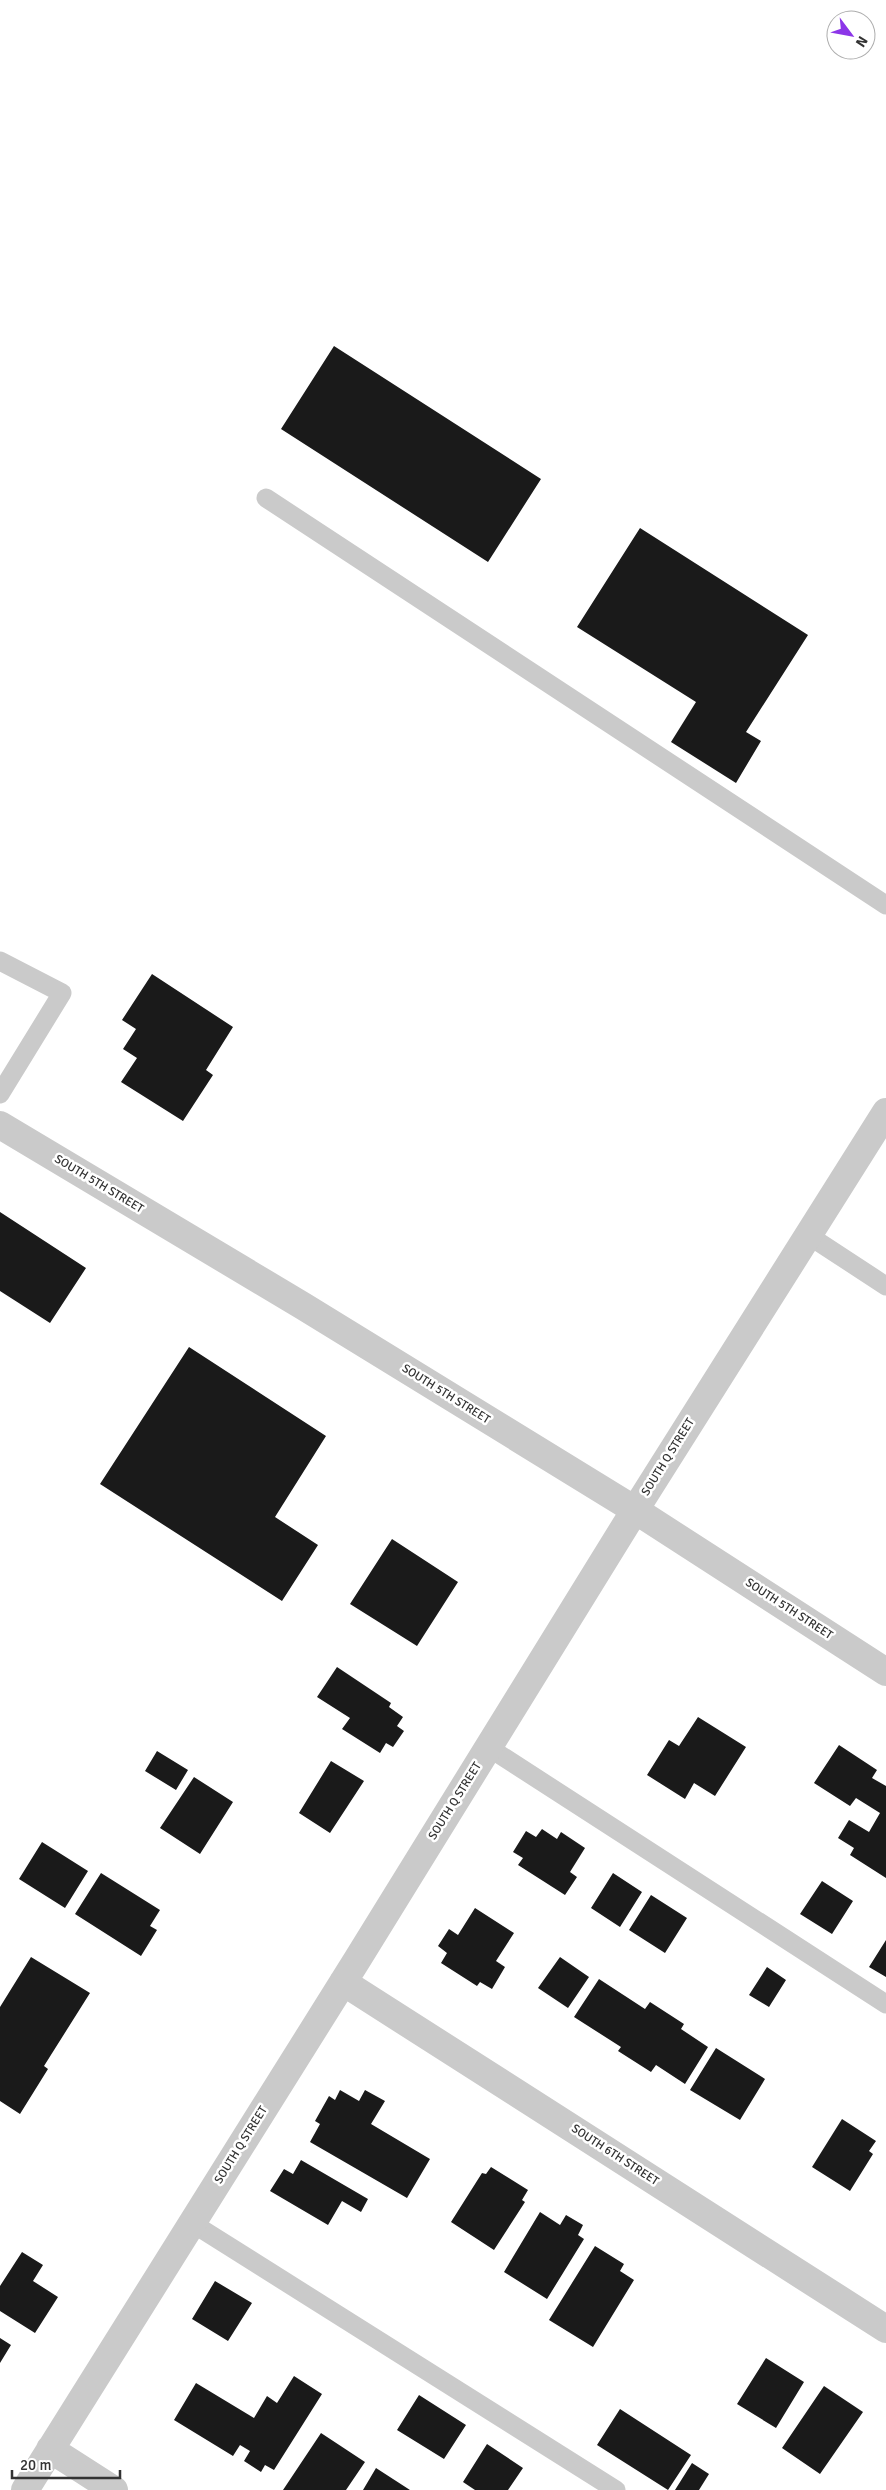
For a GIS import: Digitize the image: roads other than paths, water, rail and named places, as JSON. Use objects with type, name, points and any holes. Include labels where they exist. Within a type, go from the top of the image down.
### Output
[{"type":"street","name":"SOUTH Q STREET","points":[[25,2490],[343,1982],[635,1510],[886,1112]]},
{"type":"street","name":"SOUTH 5TH STREET","points":[[0,1125],[303,1306],[635,1510],[886,1672]]},
{"type":"street","name":"SOUTH 6TH STREET","points":[[343,1982],[886,2329]]},
{"type":"street","points":[[50,2449],[114,2490]]},
{"type":"lane","points":[[266,498],[886,906]]},
{"type":"lane","points":[[0,961],[62,993],[0,1094]]},
{"type":"lane","points":[[808,1235],[886,1286]]},
{"type":"lane","points":[[488,1747],[886,2004]]},
{"type":"lane","points":[[192,2223],[616,2490]]}]
